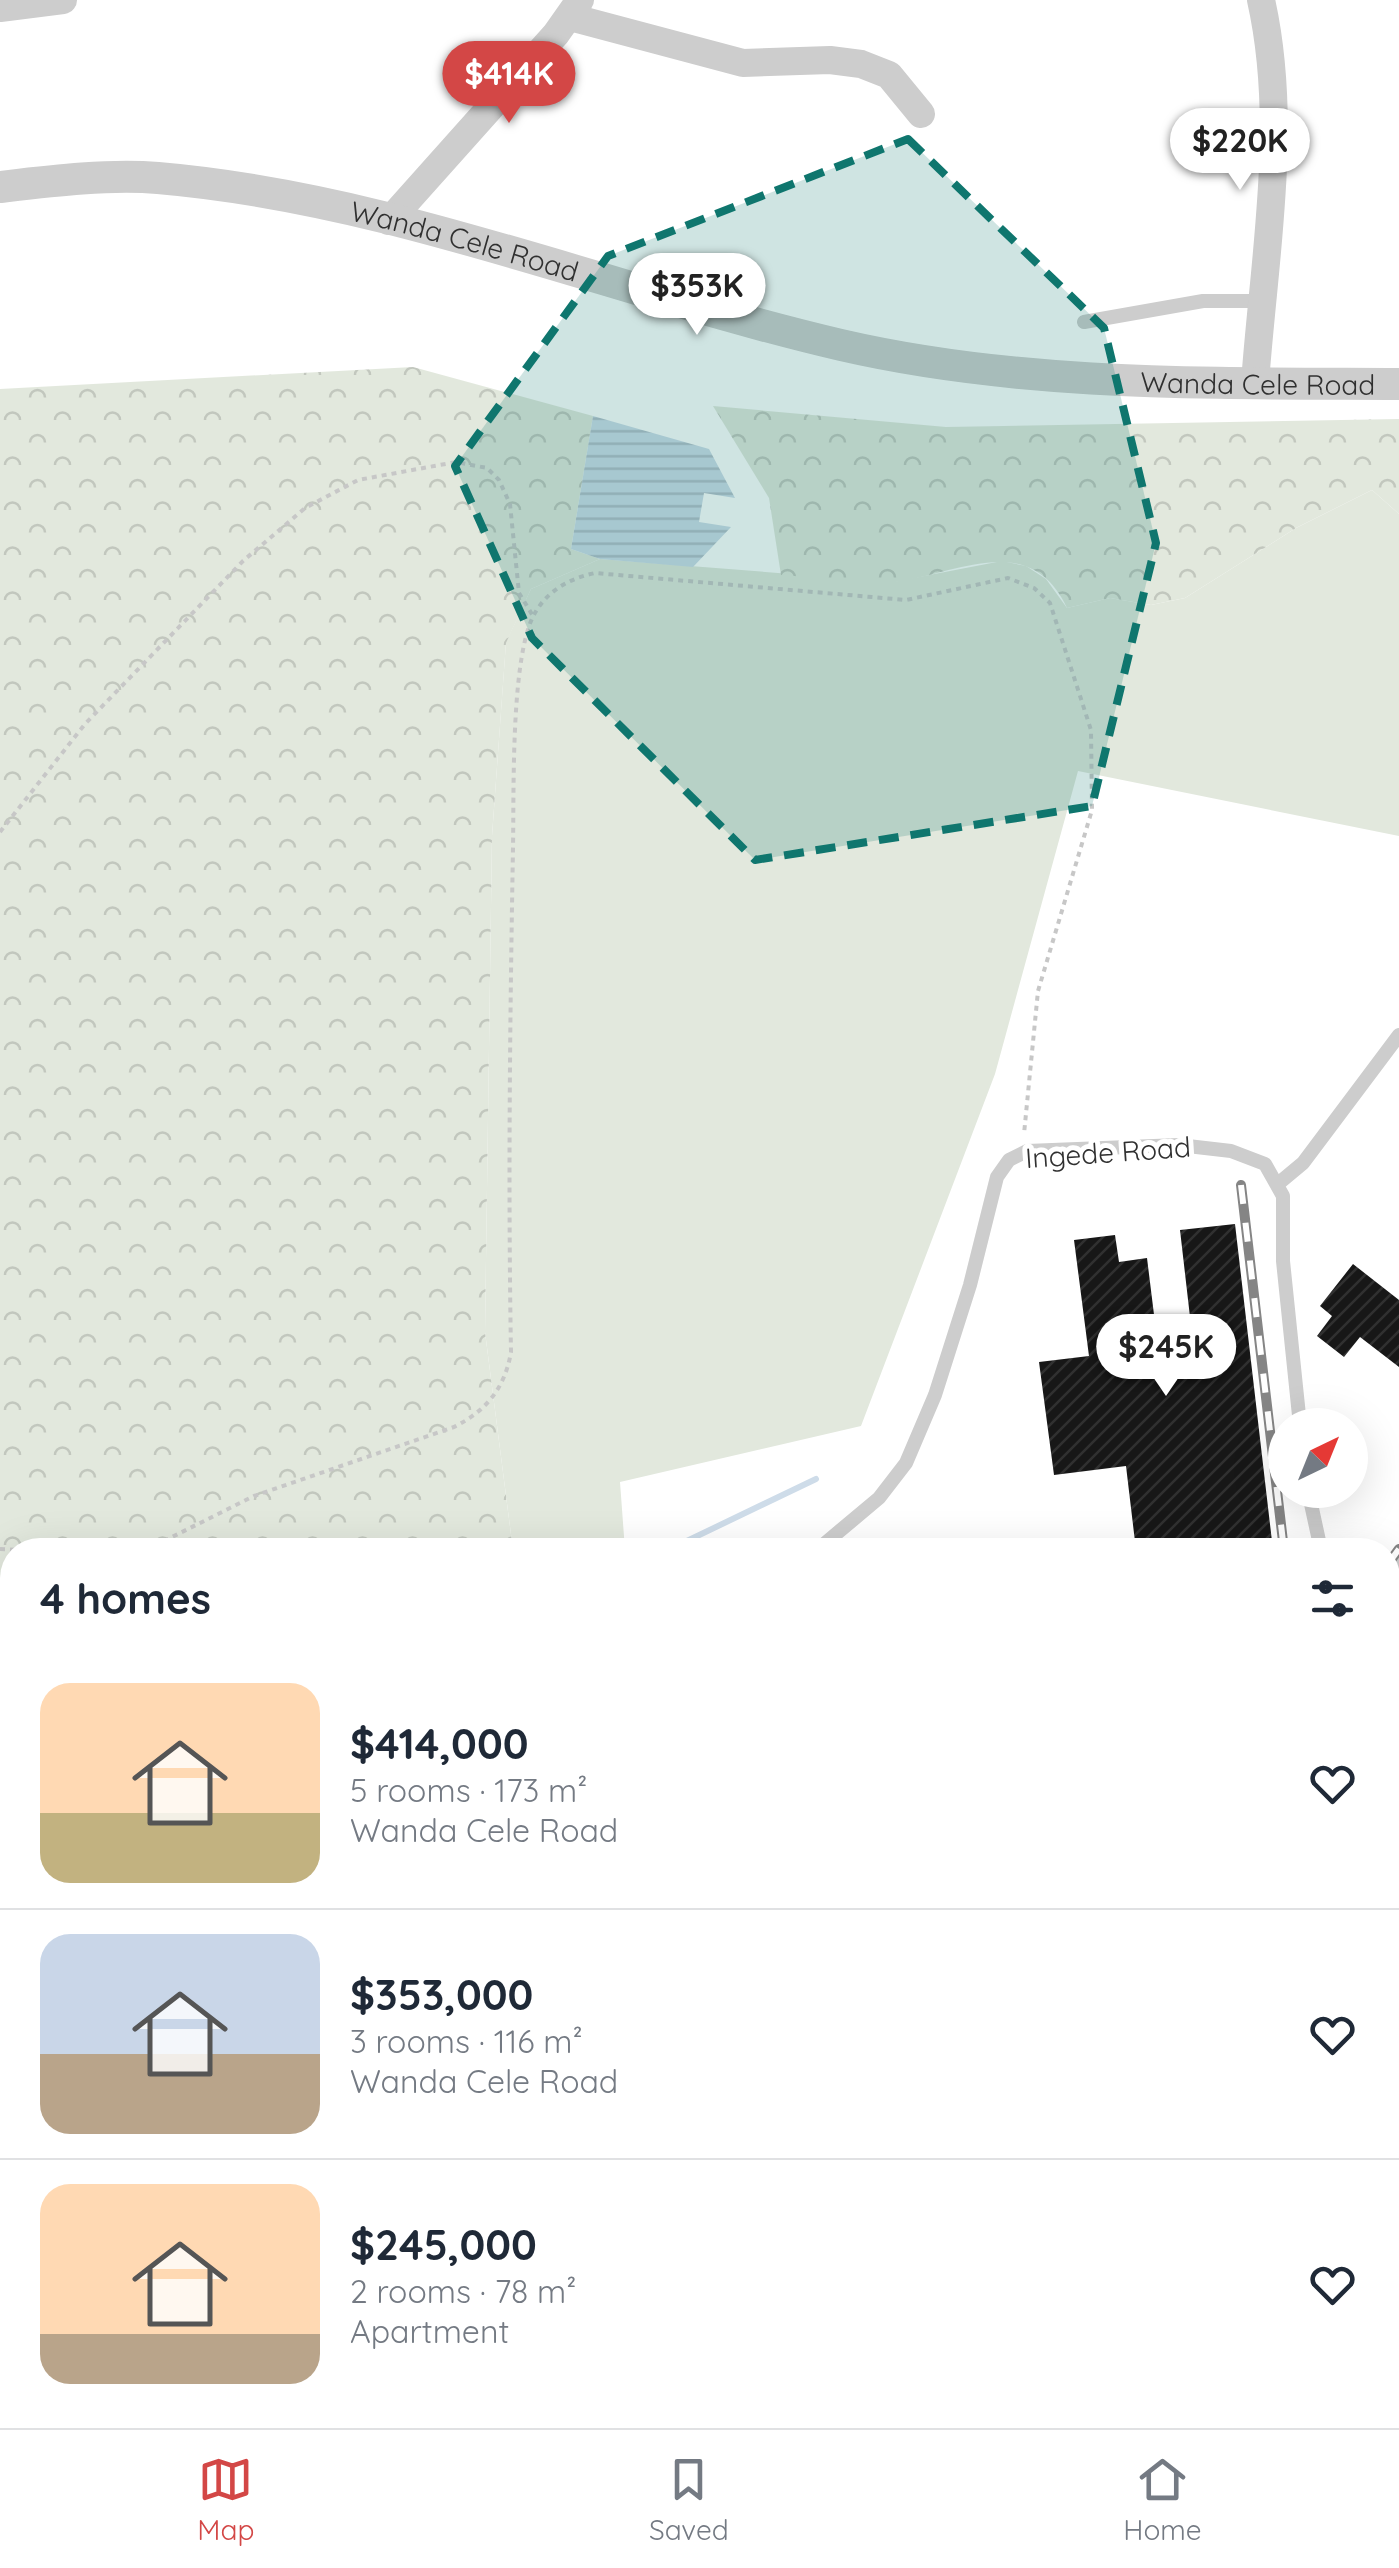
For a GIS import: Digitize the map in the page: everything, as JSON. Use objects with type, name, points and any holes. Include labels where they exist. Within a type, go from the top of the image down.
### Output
[{"type":"street","points":[[0,8],[63,0]]},
{"type":"street","points":[[1254,383],[1276,113],[1274,56],[1261,0]]},
{"type":"street","points":[[389,221],[576,9],[744,62],[830,60],[861,64],[889,75],[921,114]]},
{"type":"street","name":"Wanda Cele Road","points":[[0,187],[155,178],[244,189],[389,221],[825,341],[912,359],[1014,372],[1254,383],[1399,384]]},
{"type":"lane","points":[[1084,322],[1203,302],[1261,301]]},
{"type":"lane","points":[[1299,1408],[1280,1184],[1303,1162],[1399,1035]]},
{"type":"lane","name":"Ingede Road","points":[[831,1538],[879,1498],[906,1463],[958,1322],[1002,1166],[1022,1153],[1105,1146],[1206,1146],[1265,1164],[1280,1184]]},
{"type":"lane","points":[[1312,1508],[1318,1538]]},
{"type":"path","points":[[0,832],[85,724],[243,561],[306,508],[358,480],[456,462],[487,468],[499,480],[510,504],[519,593],[533,616]]},
{"type":"path","points":[[170,1538],[254,1496],[454,1427],[479,1412],[504,1378],[510,1352],[508,1148],[514,803],[521,672],[533,616],[566,582],[595,573],[906,600],[1008,578],[1043,594],[1056,613],[1091,730],[1092,810],[1038,991],[1022,1153]]},
{"type":"highlighted area","points":[[908,139],[1104,328],[1156,543],[1092,806],[755,860],[532,638],[455,466],[608,256]]},
{"type":"green space","points":[[413,367],[593,416],[571,549],[600,559],[531,589],[506,643],[492,836],[485,1332],[511,1538],[0,1538],[0,389]]},
{"type":"green space","points":[[713,406],[946,427],[1399,419],[1399,514],[1372,490],[1296,528],[1185,598],[1151,605],[1110,598],[1067,608],[1052,584],[1034,570],[1013,563],[991,562],[882,583],[781,575],[769,498]]},
{"type":"green space","points":[[1372,490],[1399,514],[1399,836],[1078,771],[995,1074],[861,1426],[620,1482],[624,1538],[511,1538],[485,1332],[492,836],[506,642],[531,589],[600,559],[893,582],[1002,561],[1026,566],[1046,579],[1067,608],[1110,598],[1151,605],[1185,598],[1296,528]]},
{"type":"water","points":[[593,416],[709,449],[735,498],[704,493],[699,522],[731,527],[693,567],[600,559],[571,549]]},
{"type":"building","points":[[1235,1224],[1272,1538],[1135,1538],[1126,1466],[1054,1475],[1039,1362],[1089,1356],[1074,1240],[1115,1235],[1119,1262],[1147,1258],[1158,1347],[1193,1343],[1180,1230]]},
{"type":"building","points":[[1353,1264],[1399,1300],[1399,1367],[1360,1337],[1344,1357],[1317,1336],[1332,1316],[1320,1306]]},
{"type":"waterway","points":[[693,1538],[816,1479]]},
{"type":"railway","points":[[1241,1185],[1283,1538]]}]
